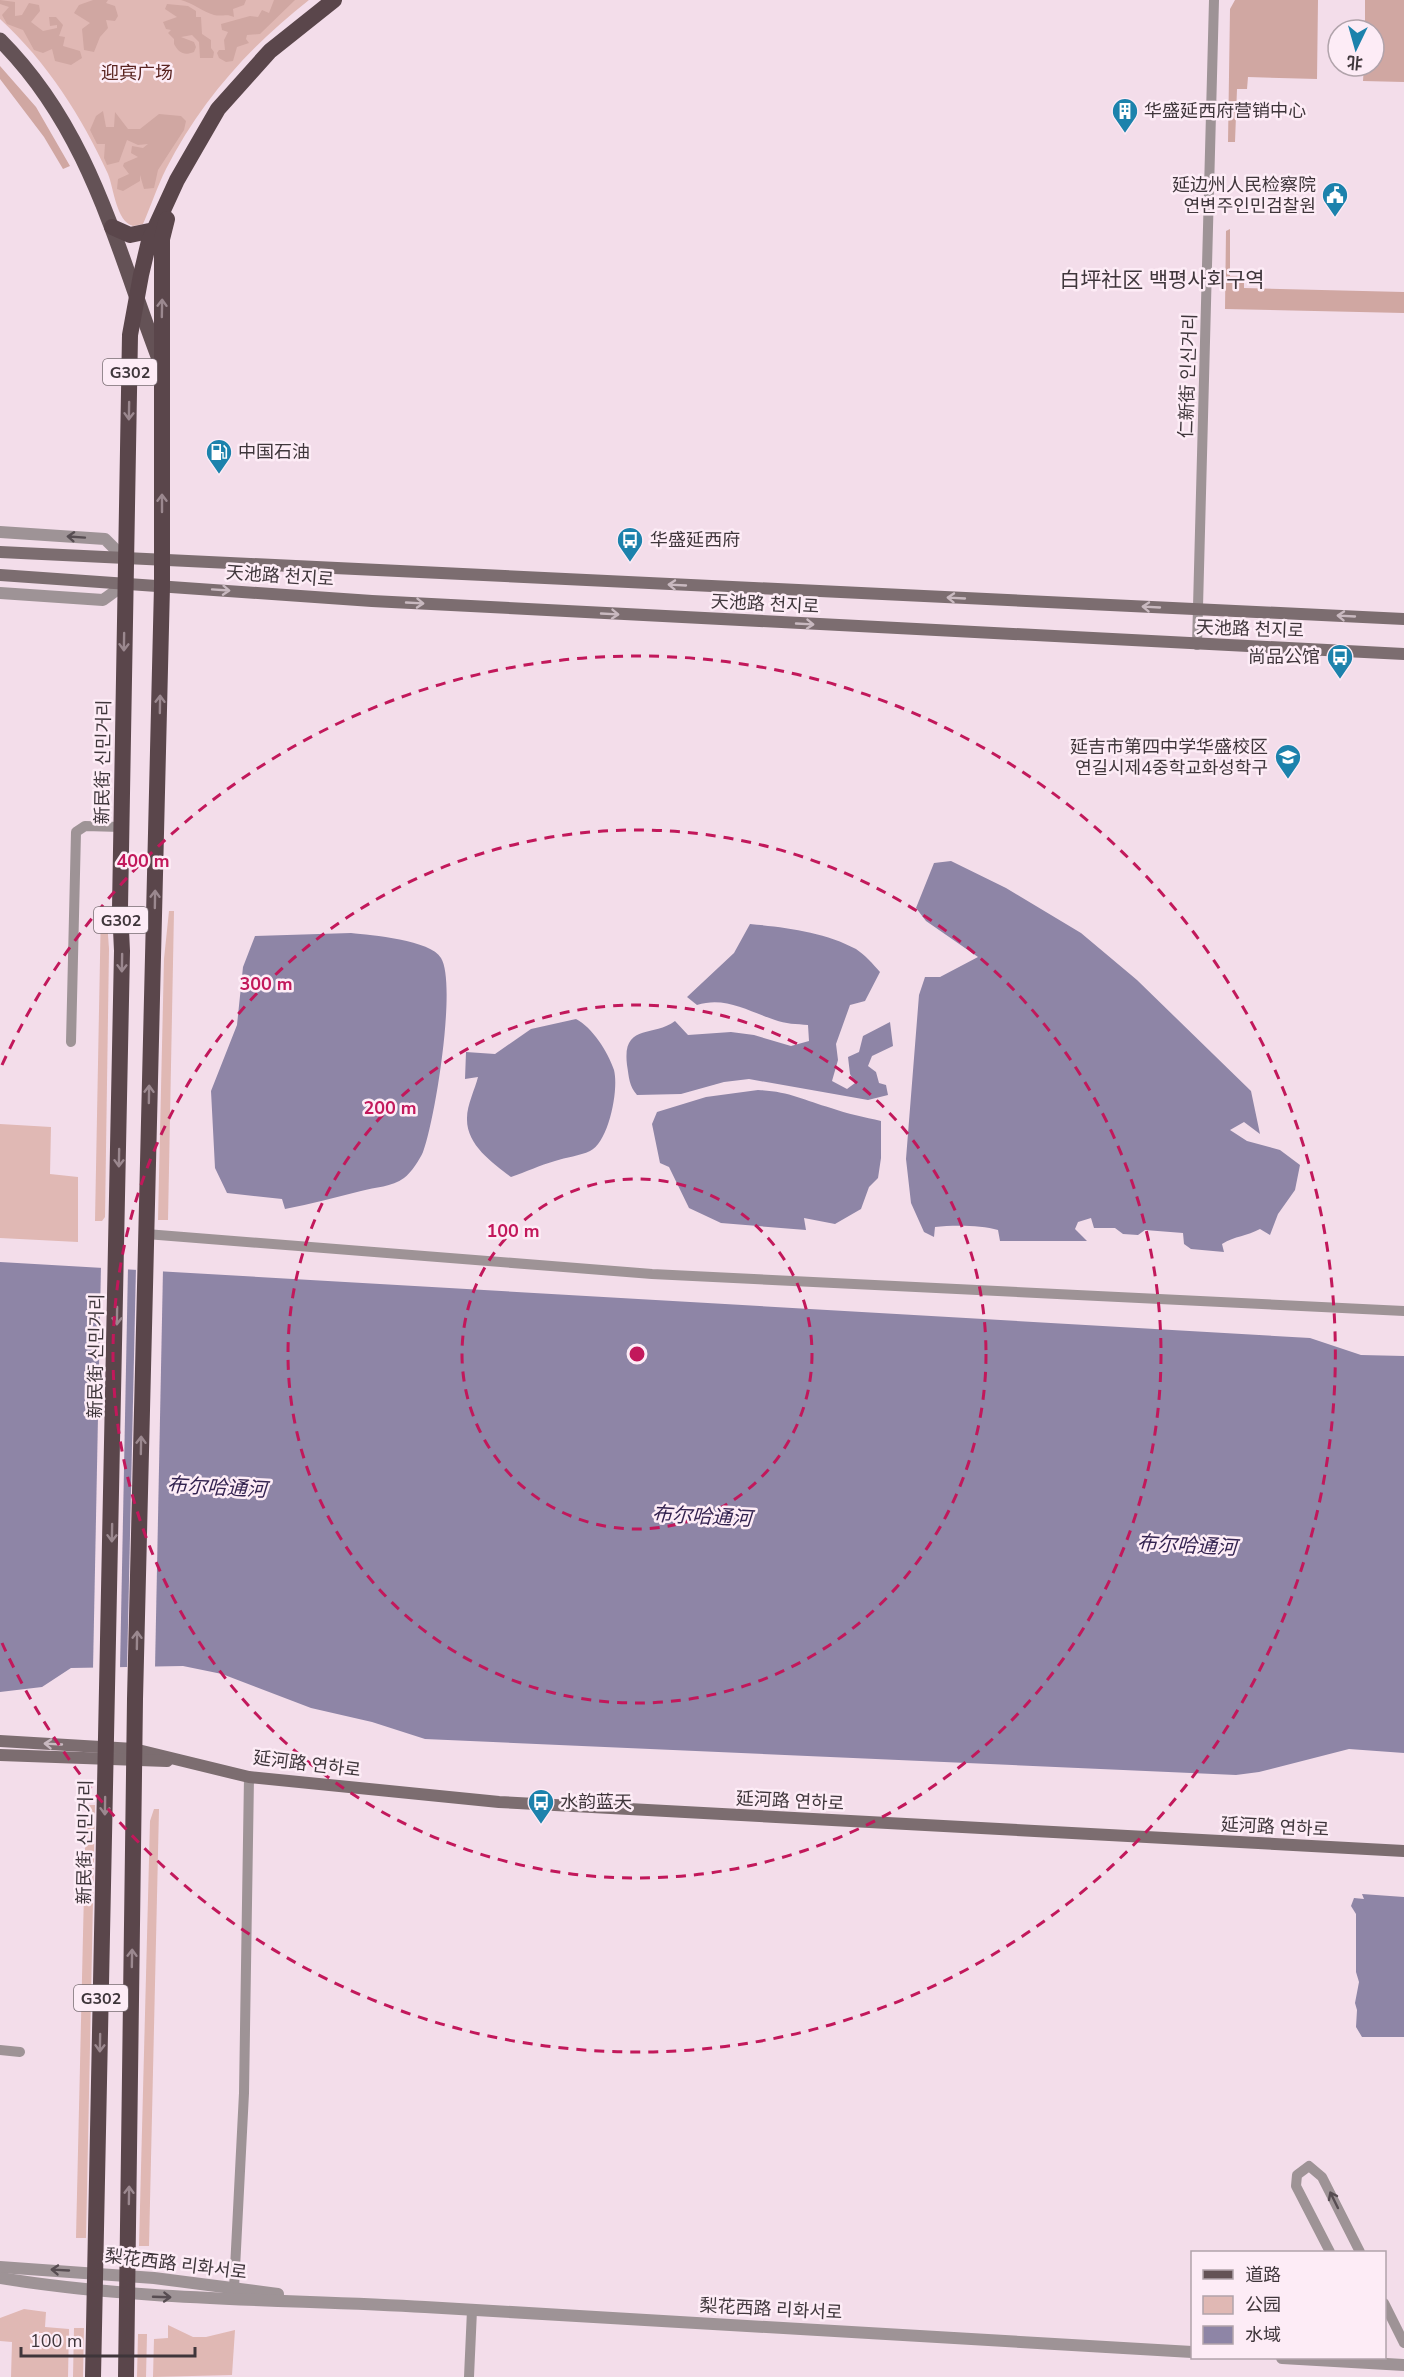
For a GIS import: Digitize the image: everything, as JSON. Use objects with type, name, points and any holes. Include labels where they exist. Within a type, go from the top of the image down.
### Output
[{"type":"highway","name":"新民街 신민거리","points":[[93,2377],[118,1257],[122,951],[121,827],[130,335],[141,275],[154,230],[192,150],[229,96],[270,51],[332,1]]},
{"type":"highway","name":"新民街 신민거리","points":[[126,2377],[135,1699],[163,561],[162,239],[172,191]]},
{"type":"highway","points":[[112,227],[130,235],[154,230]]},
{"type":"highway","points":[[117,1224],[146,1229]]},
{"type":"main road","name":"新民街 신민거리","points":[[0,40],[40,85],[81,151],[112,227],[161,365]]},
{"type":"main road","name":"新民街 신민거리","points":[[121,256],[130,335]]},
{"type":"main road","name":"天池路 천지로","points":[[0,552],[126,560],[1404,619]]},
{"type":"main road","name":"天池路 천지로","points":[[0,575],[372,601],[1404,654]]},
{"type":"main road","name":"延河路 연하로","points":[[0,1742],[106,1754]]},
{"type":"main road","name":"延河路 연하로","points":[[0,1755],[134,1755],[177,1760],[249,1777],[499,1802],[1404,1851]]},
{"type":"street","name":"仁新街 인신거리","points":[[1197,645],[1214,0]]},
{"type":"street","points":[[0,532],[105,539],[126,560]]},
{"type":"street","points":[[0,593],[103,600],[125,584]]},
{"type":"street","points":[[71,1042],[76,832],[85,826],[121,827]]},
{"type":"street","points":[[146,1229],[652,1274],[1404,1311]]},
{"type":"street","points":[[234,2288],[244,2092],[249,1777]]},
{"type":"street","points":[[0,2050],[20,2052]]},
{"type":"street","points":[[1329,2251],[1296,2186],[1297,2175],[1309,2166],[1316,2169],[1322,2177],[1358,2251]]},
{"type":"street","name":"梨花西路 리화서로","points":[[0,2267],[85,2272],[348,2303]]},
{"type":"street","name":"梨花西路 리화서로","points":[[0,2278],[74,2290],[153,2297],[348,2303],[1191,2352]]},
{"type":"street","points":[[1386,2307],[1404,2343]]},
{"type":"street","points":[[469,2377],[472,2310]]},
{"type":"street","points":[[1316,2359],[1384,2361],[1404,2365]]},
{"type":"street","points":[[1384,2361],[1392,2377]]},
{"type":"green space","name":"迎宾广场","points":[[0,0],[309,0],[247,56],[211,98],[166,169],[143,224],[133,226],[127,223],[119,211],[108,174],[75,111],[33,53],[0,19]]},
{"type":"green space","points":[[101,906],[106,907],[109,949],[105,1217],[102,1221],[95,1221]]},
{"type":"green space","points":[[169,911],[174,911],[168,1220],[158,1220],[164,959]]},
{"type":"green space","points":[[0,1124],[51,1127],[50,1174],[78,1177],[78,1242],[0,1238]]},
{"type":"green space","points":[[86,1805],[95,1805],[86,2238],[76,2238]]},
{"type":"green space","points":[[154,1809],[159,1809],[149,2246],[139,2246],[150,1821]]},
{"type":"green space","points":[[24,2309],[46,2312],[45,2327],[69,2329],[68,2377],[11,2377],[12,2342],[0,2341],[0,2318]]},
{"type":"green space","points":[[168,2325],[193,2337],[206,2337],[235,2330],[232,2375],[153,2377],[154,2339],[168,2338]]},
{"type":"green space","points":[[74,2328],[84,2328],[83,2377],[73,2377]]},
{"type":"green space","points":[[138,2334],[147,2334],[146,2377],[137,2377]]},
{"type":"shaded area","points":[[0,0],[15,2],[15,16],[22,15],[29,3],[39,5],[40,11],[31,22],[43,31],[57,28],[57,25],[50,26],[49,17],[56,17],[63,25],[59,36],[65,37],[63,46],[80,51],[82,58],[71,65],[55,61],[52,49],[43,53],[34,50],[23,30],[7,24],[2,15],[9,7],[0,4]]},
{"type":"shaded area","points":[[93,0],[108,0],[106,3],[115,6],[118,16],[115,21],[106,20],[108,28],[100,37],[94,52],[84,50],[82,29],[90,23],[74,13],[79,5]]},
{"type":"shaded area","points":[[181,0],[246,0],[244,5],[233,9],[234,17],[214,15]]},
{"type":"shaded area","points":[[274,0],[295,0],[260,34],[247,35],[246,39],[249,43],[237,47],[233,61],[226,62],[219,58],[217,53],[219,50],[225,50],[224,40],[228,32],[222,30],[221,24],[250,16],[258,17],[262,10],[269,13]]},
{"type":"shaded area","points":[[1235,0],[1318,0],[1317,79],[1248,77],[1247,89],[1237,89],[1235,142],[1228,142],[1230,9]]},
{"type":"shaded area","points":[[1365,0],[1404,0],[1404,82],[1363,81],[1363,78],[1386,78],[1386,18],[1365,18]]},
{"type":"shaded area","points":[[167,4],[188,6],[196,11],[196,17],[201,17],[202,34],[211,40],[213,58],[200,58],[199,42],[192,35],[181,37],[194,42],[196,47],[194,52],[185,54],[178,50],[174,39],[168,33],[171,30],[166,29],[163,22],[177,17],[165,9]]},
{"type":"shaded area","points":[[0,66],[36,107],[70,166],[63,169],[44,137],[0,79]]},
{"type":"shaded area","points":[[103,111],[106,127],[114,127],[115,112],[128,129],[140,129],[159,114],[181,116],[186,121],[184,130],[158,170],[154,188],[144,189],[140,175],[140,181],[123,191],[117,189],[118,179],[129,174],[123,166],[124,163],[138,157],[131,153],[132,146],[143,148],[148,144],[138,145],[127,140],[119,162],[107,165],[104,158],[105,144],[97,144],[90,130],[96,116]]},
{"type":"shaded area","points":[[1230,229],[1230,276],[1244,276],[1244,288],[1404,292],[1404,313],[1225,309],[1226,231]]},
{"type":"water","points":[[951,861],[1006,888],[1081,933],[1137,980],[1251,1091],[1260,1134],[1244,1122],[1230,1130],[1247,1141],[1280,1150],[1300,1165],[1295,1190],[1278,1214],[1270,1235],[1260,1229],[1232,1239],[1222,1244],[1224,1252],[1191,1249],[1184,1244],[1183,1233],[1145,1230],[1138,1235],[1123,1234],[1115,1228],[1094,1228],[1091,1218],[1078,1222],[1075,1229],[1087,1241],[1000,1241],[998,1230],[975,1226],[935,1227],[934,1237],[924,1232],[911,1203],[906,1159],[919,995],[925,977],[940,977],[978,957],[926,921],[916,908],[934,863]]},
{"type":"water","points":[[750,924],[790,929],[831,938],[856,949],[880,972],[865,1001],[850,1005],[836,1044],[838,1060],[832,1081],[847,1089],[855,1083],[850,1074],[848,1057],[859,1052],[863,1036],[890,1022],[893,1046],[872,1056],[868,1066],[876,1072],[879,1083],[886,1085],[888,1095],[868,1100],[749,1079],[724,1082],[681,1094],[637,1095],[634,1092],[627,1065],[629,1043],[640,1034],[675,1021],[688,1035],[731,1032],[754,1035],[791,1046],[809,1041],[808,1025],[779,1021],[727,1003],[697,1005],[687,997],[734,953]]},
{"type":"water","points":[[351,933],[413,943],[426,947],[441,958],[447,995],[446,1023],[433,1112],[422,1155],[407,1176],[394,1183],[285,1209],[282,1199],[227,1193],[215,1168],[211,1091],[237,1025],[243,967],[255,936]]},
{"type":"water","points":[[576,1019],[599,1041],[614,1070],[614,1102],[607,1126],[597,1146],[590,1151],[511,1177],[482,1152],[471,1137],[467,1113],[478,1077],[465,1079],[466,1052],[495,1054],[531,1029]]},
{"type":"water","points":[[758,1090],[787,1094],[843,1112],[881,1121],[881,1158],[878,1178],[869,1187],[861,1209],[835,1224],[804,1218],[806,1230],[721,1223],[689,1208],[669,1167],[660,1163],[652,1124],[657,1112],[706,1097]]},
{"type":"water","name":"布尔哈通河","points":[[0,1262],[1310,1338],[1361,1355],[1404,1356],[1404,1753],[1349,1749],[1259,1772],[1236,1775],[425,1739],[372,1722],[311,1708],[222,1674],[183,1666],[71,1668],[42,1687],[0,1692]]},
{"type":"water","points":[[1362,1894],[1404,1897],[1404,2037],[1362,2037],[1356,2027],[1355,2003],[1359,1982],[1356,1972],[1356,1914],[1351,1906],[1354,1898],[1364,1899]]},
{"type":"pier","points":[[101,1265],[128,1267],[120,1669],[93,1670]]},
{"type":"pier","points":[[136,1267],[163,1269],[155,1668],[127,1669]]},
{"type":"place","name":"华盛延西府营销中心","points":[[1125,134]]},
{"type":"place","name":"延边州人民检察院 연변주인민검찰원","points":[[1335,218]]},
{"type":"place","name":"中国石油","points":[[219,475]]},
{"type":"place","name":"华盛延西府","points":[[630,563]]},
{"type":"place","name":"尚品公馆","points":[[1340,680]]},
{"type":"place","name":"延吉市第四中学华盛校区 연길시제4중학교화성학구","points":[[1288,780]]},
{"type":"place","name":"水韵蓝天","points":[[541,1825]]},
{"type":"district","name":"白坪社区 백평사회구역","points":[[1162,280]]}]
